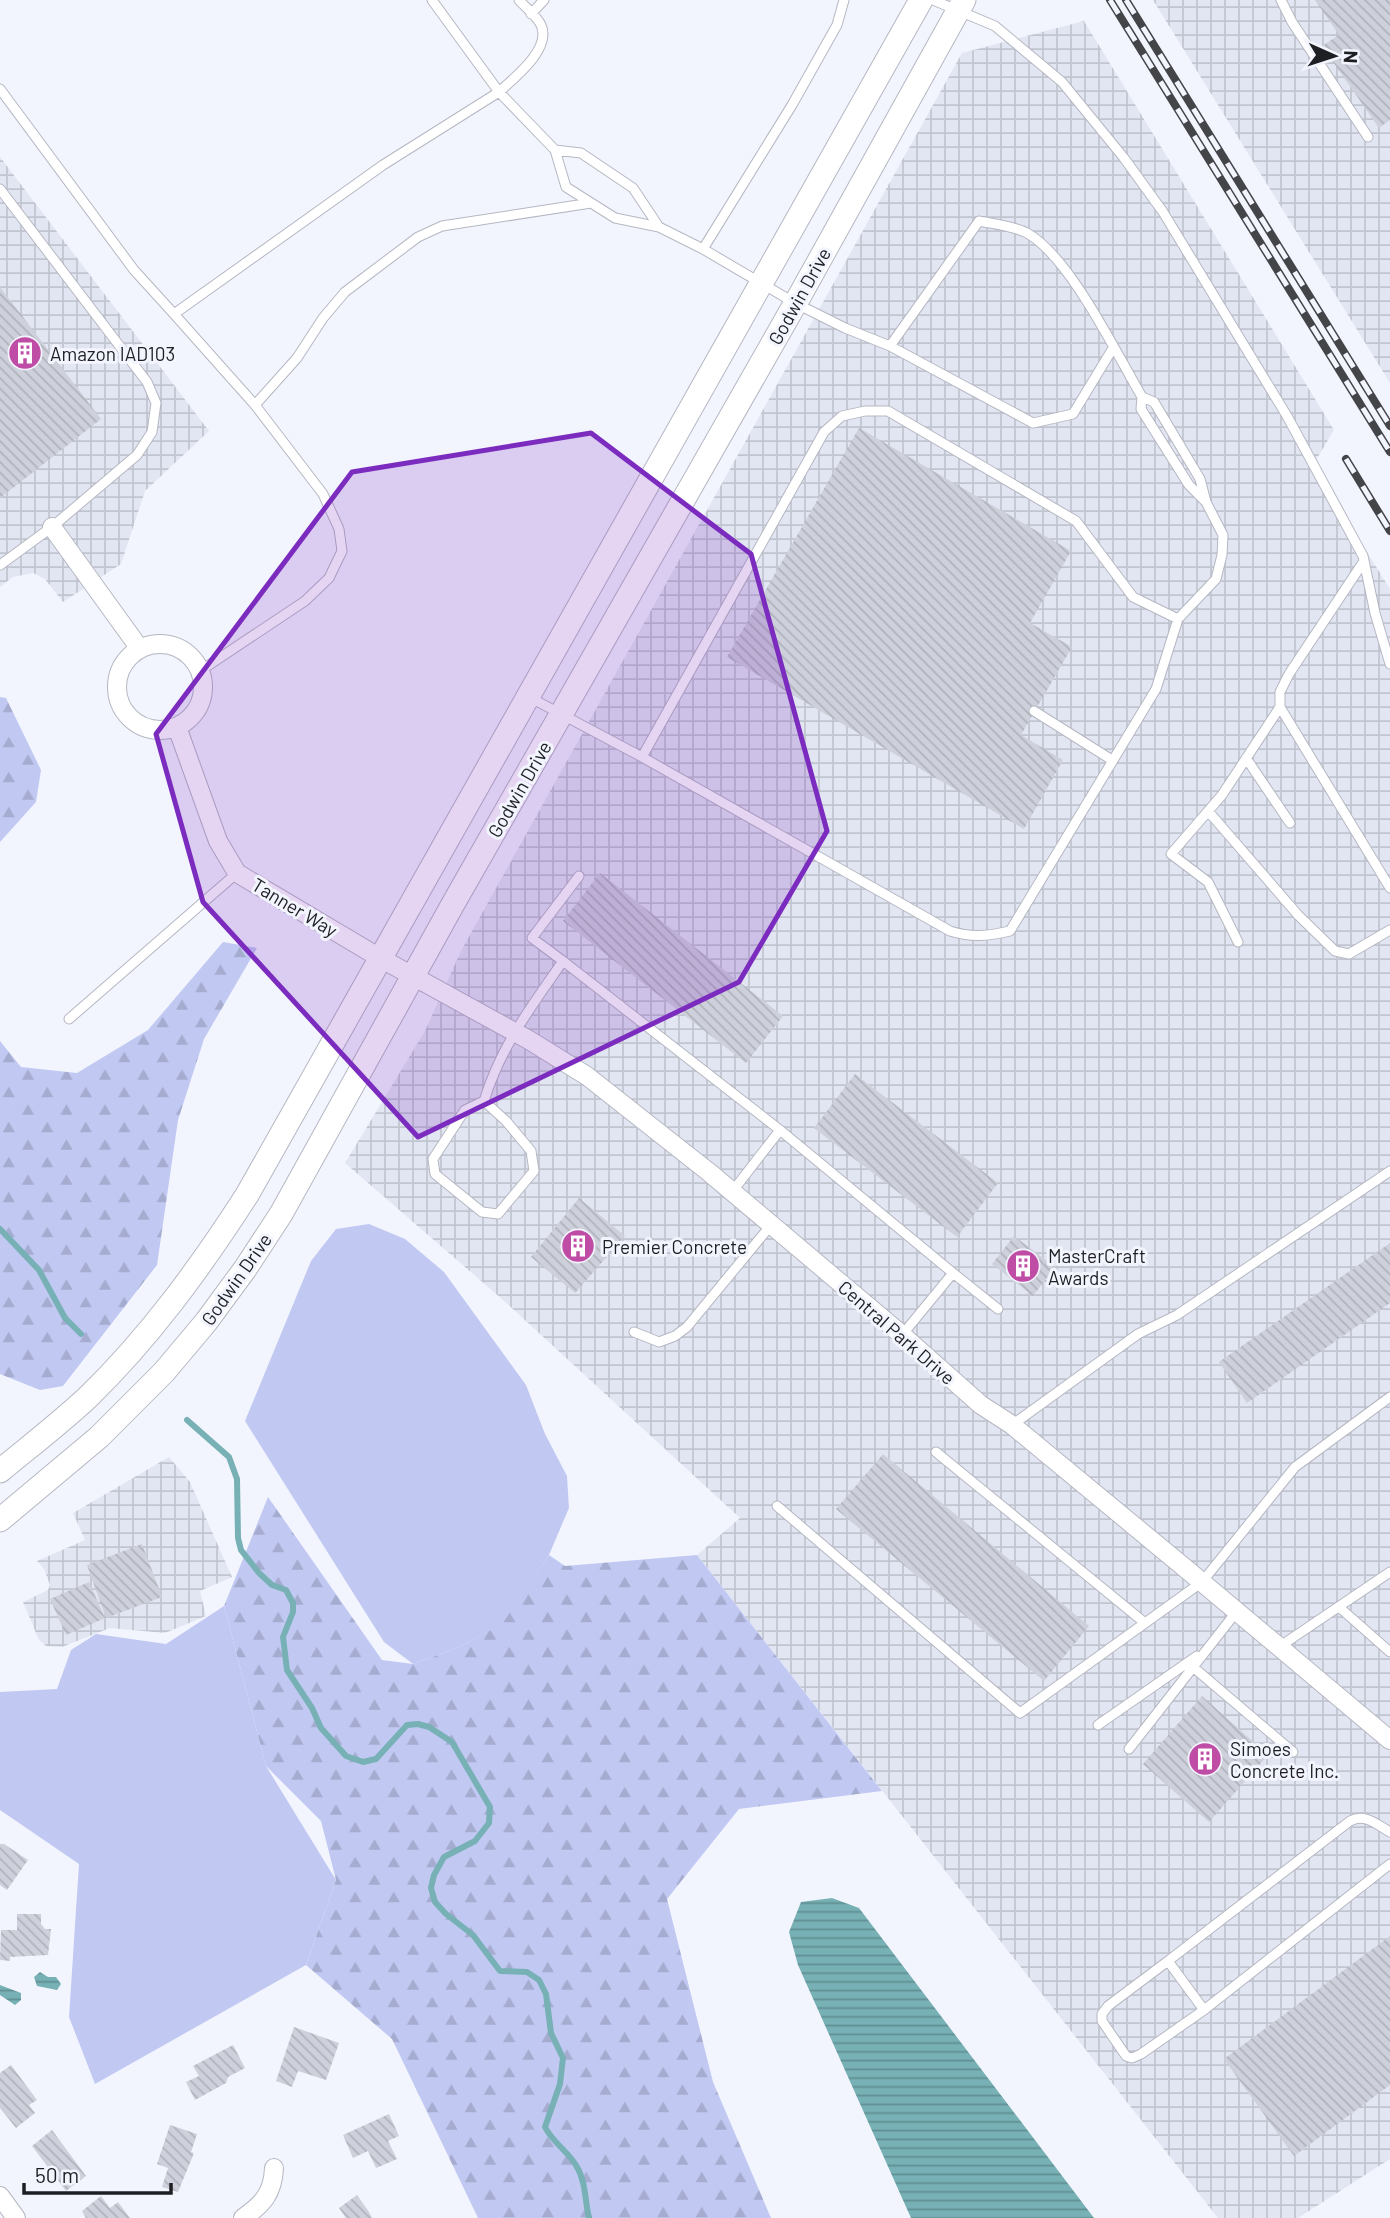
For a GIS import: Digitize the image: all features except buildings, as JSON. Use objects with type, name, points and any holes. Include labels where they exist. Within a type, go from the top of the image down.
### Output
[{"type":"street","name":"Godwin Drive","points":[[0,1471],[85,1399],[129,1353],[208,1257],[247,1195],[921,0]]},
{"type":"street","name":"Godwin Drive","points":[[0,1520],[118,1419],[164,1372],[246,1269],[281,1214],[960,6]]},
{"type":"street","points":[[52,527],[140,649]]},
{"type":"street","points":[[169,645],[192,659],[200,671],[202,684],[197,710],[177,727],[149,729],[136,723],[125,713],[118,700],[120,670],[128,658],[140,649],[169,645]]},
{"type":"street","name":"Tanner Way","points":[[177,727],[218,841],[237,873],[380,958]]},
{"type":"street","name":"Central Park Drive","points":[[380,958],[587,1076],[732,1192],[981,1405],[1012,1425],[1390,1741]]},
{"type":"street","points":[[243,2218],[262,2204],[270,2193],[274,2168]]},
{"type":"street","points":[[0,2196],[16,2218]]},
{"type":"lane","points":[[432,0],[499,92],[555,150],[566,187],[615,218],[659,227],[703,248],[795,303],[845,328],[890,346],[1033,423],[1073,414],[1113,348]]},
{"type":"lane","points":[[174,314],[383,164],[499,92],[537,55],[542,40],[541,25],[519,0]]},
{"type":"lane","points":[[531,14],[544,0]]},
{"type":"lane","points":[[703,248],[792,105],[837,25],[844,0]]},
{"type":"lane","points":[[933,0],[960,6],[995,26],[1062,82],[1125,158],[1213,291],[1287,416],[1364,561],[1390,664]]},
{"type":"lane","points":[[1281,0],[1292,22],[1368,137]]},
{"type":"lane","points":[[0,89],[134,270],[255,405],[323,495],[339,529],[342,551],[329,578],[305,601],[200,671]]},
{"type":"lane","points":[[555,150],[581,153],[633,188],[659,227]]},
{"type":"lane","points":[[0,189],[147,382],[156,403],[152,432],[137,455],[52,527],[0,565]]},
{"type":"lane","points":[[255,405],[297,358],[345,292],[418,237],[442,226],[591,203]]},
{"type":"lane","points":[[528,697],[642,757],[950,931],[968,937],[990,936],[1010,931],[1156,689],[1178,619],[1216,579],[1222,555],[1223,535],[1206,502],[1189,485],[1141,409],[1142,397],[1071,278],[1051,253],[1026,232],[979,221],[890,346]]},
{"type":"lane","points":[[642,757],[824,432],[842,415],[888,411],[1076,521],[1133,597],[1178,619]]},
{"type":"lane","points":[[1364,561],[1289,674],[1280,692],[1280,707],[1390,888]]},
{"type":"lane","points":[[1238,942],[1208,882],[1171,854],[1222,795],[1280,707]]},
{"type":"lane","points":[[1034,712],[1112,760]]},
{"type":"lane","points":[[1246,758],[1290,823]]},
{"type":"lane","points":[[1208,811],[1298,915],[1335,951],[1349,954],[1390,930]]},
{"type":"lane","points":[[69,1019],[237,873]]},
{"type":"lane","points":[[579,876],[532,939],[780,1130],[998,1309]]},
{"type":"lane","points":[[484,1101],[506,1121],[531,1151],[534,1171],[498,1214],[482,1212],[435,1174],[433,1159],[465,1110],[484,1101],[494,1072],[514,1032],[564,961]]},
{"type":"lane","points":[[732,1192],[780,1130]]},
{"type":"lane","points":[[1012,1425],[1138,1334],[1177,1315],[1390,1171]]},
{"type":"lane","points":[[634,1332],[659,1342],[676,1336],[687,1327],[771,1225]]},
{"type":"lane","points":[[902,1335],[953,1273]]},
{"type":"lane","points":[[778,1506],[1020,1713],[1202,1582],[1294,1467],[1390,1397]]},
{"type":"lane","points":[[936,1452],[1145,1623]]},
{"type":"lane","points":[[1279,1647],[1390,1572]]},
{"type":"lane","points":[[1339,1607],[1390,1652]]},
{"type":"lane","points":[[1129,1749],[1237,1611]]},
{"type":"lane","points":[[1098,1725],[1208,1648]]},
{"type":"lane","points":[[1193,1667],[1293,1752]]},
{"type":"lane","points":[[1390,1832],[1366,1818],[1359,1817],[1350,1821],[1108,2006],[1102,2014],[1102,2021],[1126,2056],[1132,2058],[1141,2054],[1203,2010],[1390,1864]]},
{"type":"lane","points":[[1168,1961],[1203,2010]]},
{"type":"highlighted area","points":[[591,433],[751,554],[827,831],[739,982],[418,1137],[203,902],[156,734],[352,472]]},
{"type":"shaded area","points":[[1153,0],[1390,0],[1390,383]]},
{"type":"shaded area","points":[[1084,21],[1334,430],[1313,465],[1390,589],[1390,2159],[1298,2218],[1218,2218],[697,1555],[740,1518],[503,1300],[345,1163],[425,1031],[461,951],[962,53]]},
{"type":"shaded area","points":[[0,157],[209,431],[145,491],[121,564],[63,602],[45,579],[33,573],[13,577],[0,587]]},
{"type":"shaded area","points":[[169,1457],[190,1482],[232,1577],[200,1591],[206,1616],[165,1633],[110,1628],[62,1647],[46,1646],[39,1640],[23,1602],[48,1590],[50,1585],[44,1569],[37,1561],[85,1540],[73,1513]]},
{"type":"shaded area","points":[[832,1898],[859,1908],[1094,2218],[911,2218],[798,1965],[789,1932],[801,1902]]},
{"type":"shaded area","points":[[40,1972],[48,1977],[56,1977],[61,1984],[57,1990],[37,1986],[34,1977]]},
{"type":"shaded area","points":[[0,1985],[21,1993],[21,2000],[15,2005],[0,1995]]},
{"type":"green space","points":[[0,697],[6,698],[41,770],[36,802],[0,842]]},
{"type":"green space","points":[[223,942],[257,948],[204,1039],[178,1120],[157,1265],[63,1386],[40,1390],[0,1374],[0,1041],[21,1067],[77,1073],[148,1030]]},
{"type":"green space","points":[[369,1224],[405,1239],[444,1272],[526,1385],[545,1434],[567,1476],[569,1508],[549,1555],[503,1624],[457,1648],[413,1664],[384,1642],[245,1421],[311,1261],[336,1229]]},
{"type":"green space","points":[[268,1497],[382,1660],[413,1664],[457,1648],[502,1624],[549,1555],[565,1566],[697,1555],[882,1791],[739,1809],[667,1899],[713,2082],[771,2218],[478,2218],[392,2039],[306,1965],[336,1880],[321,1821],[266,1766],[224,1606]]},
{"type":"green space","points":[[224,1606],[266,1766],[336,1880],[306,1965],[95,2084],[69,2017],[79,1864],[0,1810],[0,1692],[57,1689],[71,1650],[96,1634],[166,1644]]},
{"type":"waterway","points":[[0,1229],[39,1270],[65,1318],[81,1334]]},
{"type":"waterway","points":[[187,1420],[229,1457],[237,1479],[238,1538],[241,1550],[272,1585],[286,1590],[293,1603],[293,1612],[283,1637],[287,1670],[312,1708],[321,1728],[346,1756],[363,1762],[376,1759],[407,1725],[429,1727],[452,1742],[490,1807],[489,1823],[475,1841],[444,1857],[434,1875],[431,1888],[435,1902],[473,1935],[500,1971],[527,1972],[539,1980],[546,1994],[551,2033],[563,2058],[560,2084],[545,2127],[580,2173],[589,2218]]},
{"type":"railway","points":[[1110,0],[1390,452]]},
{"type":"railway","points":[[1126,0],[1390,426]]},
{"type":"railway","points":[[1346,459],[1390,531]]},
{"type":"place","name":"Amazon IAD103","points":[[25,353]]},
{"type":"place","name":"Premier Concrete","points":[[578,1246]]},
{"type":"place","name":"MasterCraft Awards","points":[[1023,1266]]},
{"type":"place","name":"Simoes Concrete Inc.","points":[[1205,1759]]}]
